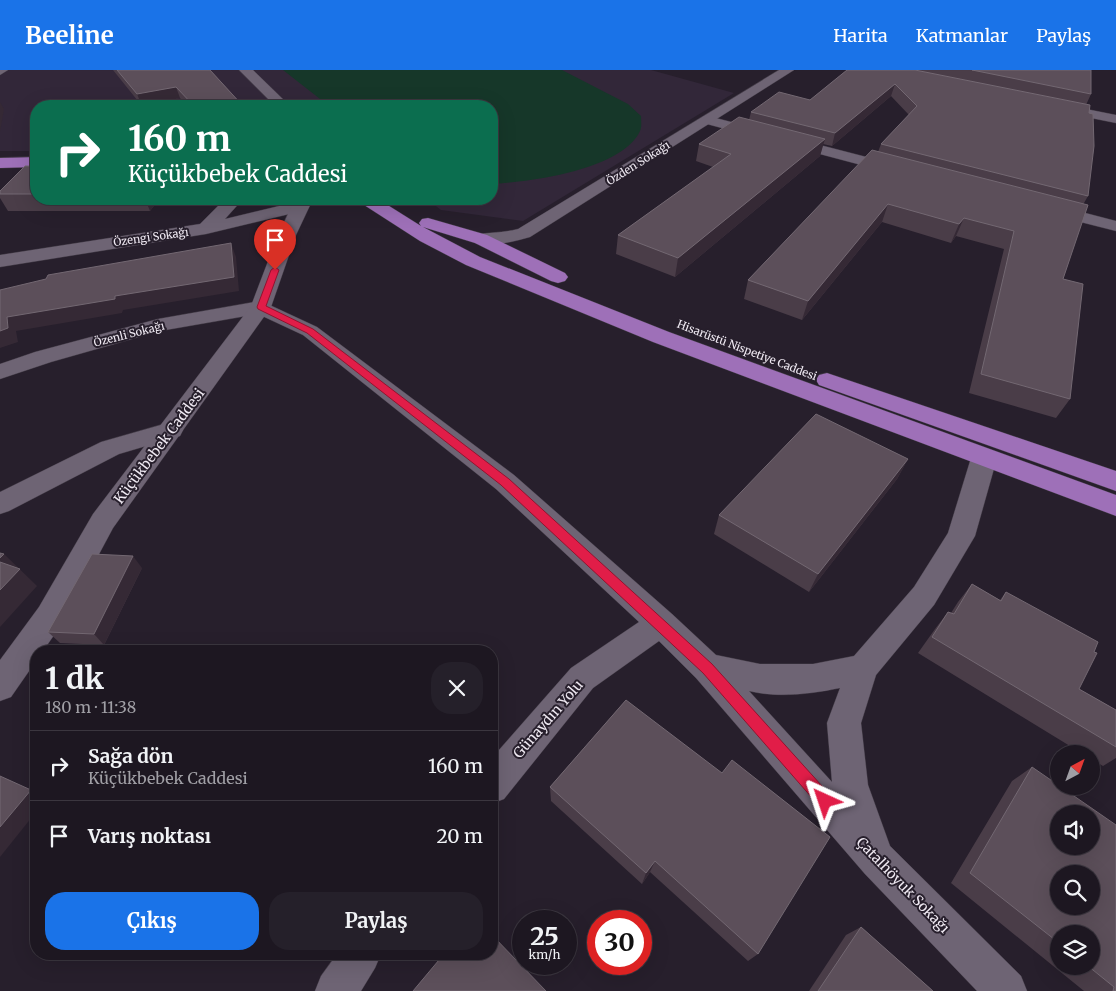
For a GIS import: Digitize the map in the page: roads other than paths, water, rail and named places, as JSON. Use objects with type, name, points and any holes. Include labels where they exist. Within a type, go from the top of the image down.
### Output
[{"type":"main road","points":[[0,163],[30,162]]},
{"type":"main road","points":[[376,205],[426,237],[473,260],[661,337],[1116,506]]},
{"type":"main road","name":"Hisarüstü Nispetiye Caddesi","points":[[397,205],[427,222],[481,238],[570,283],[804,372],[1116,481]]},
{"type":"street","points":[[245,70],[277,100]]},
{"type":"street","name":"Özden Sokağı","points":[[481,238],[505,238],[524,233],[788,70]]},
{"type":"street","points":[[1040,104],[1116,119]]},
{"type":"street","points":[[708,120],[917,174]]},
{"type":"street","points":[[1031,204],[1116,226]]},
{"type":"street","points":[[206,229],[228,205]]},
{"type":"street","name":"Özengi Sokağı","points":[[0,261],[206,229],[291,205]]},
{"type":"street","name":"Küçükbebek Caddesi","points":[[0,686],[50,616],[103,521],[261,307],[287,235],[301,205]]},
{"type":"street","name":"Özenli Sokağı","points":[[0,372],[42,357],[158,326],[261,307]]},
{"type":"street","name":"Çatalhöyuk Sokağı","points":[[261,307],[310,331],[505,482],[661,623],[707,668],[878,860],[1006,991]]},
{"type":"street","points":[[0,504],[110,448],[171,430]]},
{"type":"street","points":[[878,860],[850,785],[844,722],[863,668],[924,596],[961,536],[984,458]]},
{"type":"street","name":"Günaydın Yolu","points":[[498,778],[582,678],[661,623]]},
{"type":"street","points":[[707,668],[760,679],[813,679],[863,668]]},
{"type":"street","points":[[336,991],[357,960]]}]
